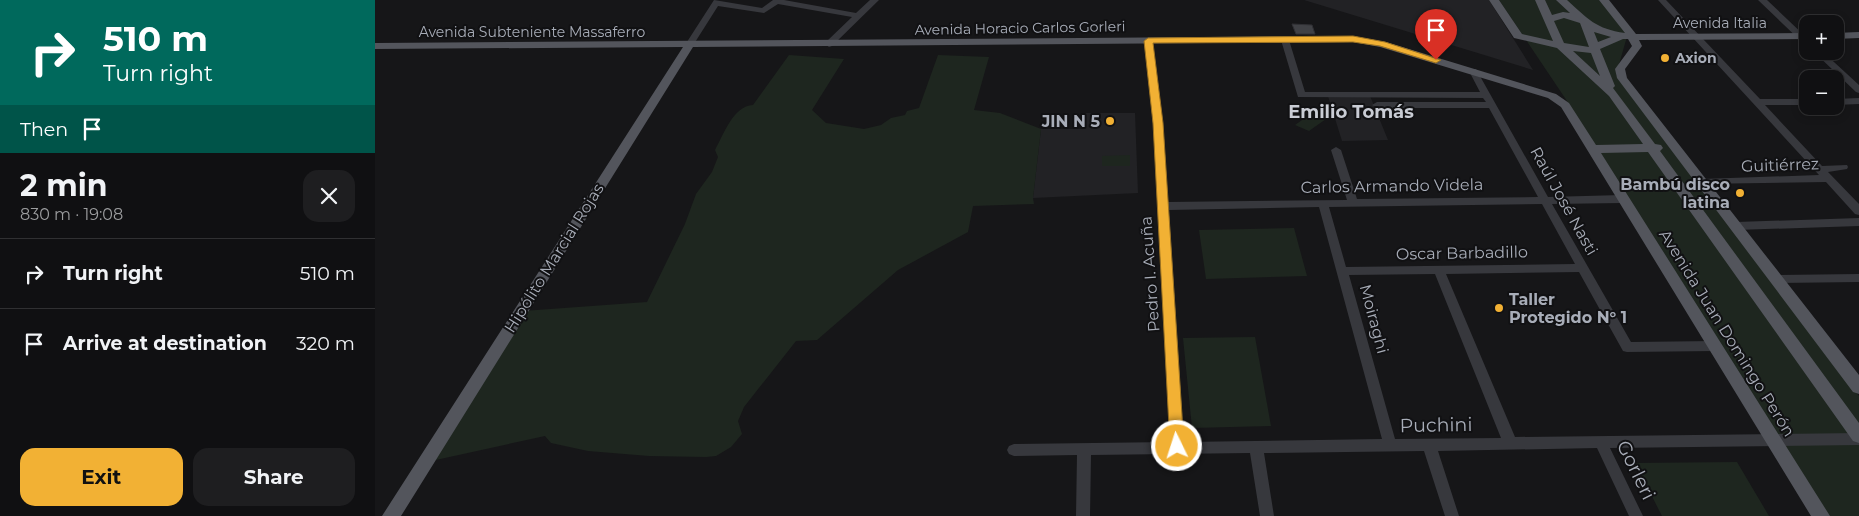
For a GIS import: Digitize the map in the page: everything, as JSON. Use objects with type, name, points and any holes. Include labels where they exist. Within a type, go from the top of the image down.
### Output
[{"type":"main road","points":[[1494,0],[1518,36],[1578,51],[1590,51],[1595,48]]},
{"type":"main road","points":[[1540,0],[1547,20],[1560,45],[1613,94]]},
{"type":"main road","points":[[1561,0],[1583,20],[1604,76],[1613,94],[1859,437]]},
{"type":"main road","points":[[1604,0],[1633,37],[1636,49],[1621,67],[1620,74],[1859,387]]},
{"type":"main road","points":[[1547,20],[1563,15],[1583,20]]},
{"type":"main road","name":"Avenida Italia","points":[[1583,20],[1603,33],[1633,37]]},
{"type":"main road","points":[[1844,36],[1857,37]]},
{"type":"main road","name":"Avenida Italia","points":[[1595,48],[1607,40],[1633,37],[1799,38]]},
{"type":"main road","name":"Avenida Horacio Carlos Gorleri","points":[[689,45],[1368,41],[1552,96]]},
{"type":"main road","name":"Avenida Subteniente Massaferro","points":[[375,46],[689,45]]},
{"type":"main road","name":"Hipólito Marcial Rojas","points":[[391,516],[689,45]]},
{"type":"main road","name":"Avenida Juan Domingo Perón","points":[[1552,96],[1565,105],[1821,516]]},
{"type":"main road","points":[[1591,149],[1675,148]]},
{"type":"street","points":[[717,1],[764,11],[778,0],[858,16]]},
{"type":"street","points":[[829,44],[875,0]]},
{"type":"street","points":[[1661,0],[1759,102],[1806,156],[1822,169],[1859,211]]},
{"type":"street","points":[[1762,0],[1799,33]]},
{"type":"street","name":"Hipólito Marcial Rojas","points":[[689,45],[717,1]]},
{"type":"street","points":[[1285,40],[1301,95],[1489,100]]},
{"type":"street","name":"Pedro I. Acuña","points":[[1148,41],[1158,123],[1177,446]]},
{"type":"street","points":[[1827,60],[1859,90]]},
{"type":"street","name":"Raúl José Nasti","points":[[1473,71],[1627,347],[1715,346]]},
{"type":"street","points":[[1377,105],[1489,100]]},
{"type":"street","points":[[1759,102],[1799,102]]},
{"type":"street","points":[[1844,102],[1859,102]]},
{"type":"street","points":[[1336,150],[1353,203]]},
{"type":"street","points":[[1822,169],[1843,167]]},
{"type":"street","name":"Guitiérrez","points":[[1702,182],[1829,178]]},
{"type":"street","name":"Carlos Armando Videla","points":[[1162,206],[1622,199]]},
{"type":"street","name":"Moiraghi","points":[[1323,204],[1390,445]]},
{"type":"street","points":[[1736,226],[1859,222]]},
{"type":"street","name":"Oscar Barbadillo","points":[[1343,271],[1582,268]]},
{"type":"street","points":[[1439,270],[1510,443]]},
{"type":"street","points":[[1777,279],[1859,278]]},
{"type":"street","name":"Puchini","points":[[1014,450],[1859,437]]},
{"type":"street","name":"Gorleri","points":[[1599,441],[1636,516]]},
{"type":"street","points":[[1429,445],[1452,516]]},
{"type":"street","points":[[1256,446],[1267,516]]},
{"type":"street","points":[[1083,516],[1084,449]]},
{"type":"shaded area","points":[[1304,0],[1489,0],[1533,70]]},
{"type":"shaded area","points":[[1499,0],[1600,0],[1628,33],[1616,75],[1859,396],[1859,516],[1829,516],[1565,98]]},
{"type":"shaded area","points":[[789,55],[844,59],[812,110],[826,123],[864,129],[881,125],[891,118],[905,115],[907,111],[919,108],[938,55],[989,57],[974,110],[1000,113],[1041,129],[1033,198],[1034,204],[973,206],[968,232],[898,270],[817,340],[796,341],[744,407],[738,421],[742,434],[731,447],[716,456],[649,456],[588,451],[551,443],[545,436],[422,463],[523,311],[647,302],[685,224],[696,194],[712,172],[718,157],[715,150],[730,122],[740,110],[753,105]]},
{"type":"shaded area","points":[[1328,96],[1370,96],[1388,140],[1342,141]]},
{"type":"shaded area","points":[[1085,113],[1135,113],[1138,193],[1033,198],[1041,129],[1083,129]]},
{"type":"shaded area","points":[[1312,113],[1326,119],[1309,131],[1295,125]]},
{"type":"shaded area","points":[[1130,155],[1130,166],[1102,166],[1102,156]]},
{"type":"shaded area","points":[[1294,228],[1307,276],[1206,279],[1199,230]]},
{"type":"shaded area","points":[[1255,337],[1271,426],[1192,428],[1183,338]]},
{"type":"shaded area","points":[[1737,462],[1769,516],[1662,516],[1635,463]]},
{"type":"building","points":[[1292,24],[1312,25],[1315,34],[1296,34]]},
{"type":"place","name":"Axion","points":[[1665,58]]},
{"type":"place","name":"JIN N 5","points":[[1110,121]]},
{"type":"place","name":"Bambú disco latina","points":[[1740,193]]},
{"type":"place","name":"Taller Protegido N° 1","points":[[1499,308]]},
{"type":"district","name":"Emilio Tomás","points":[[1351,112]]},
{"type":"route","points":[[1177,446],[1158,123],[1148,41],[1353,39],[1382,44],[1436,60]]}]
